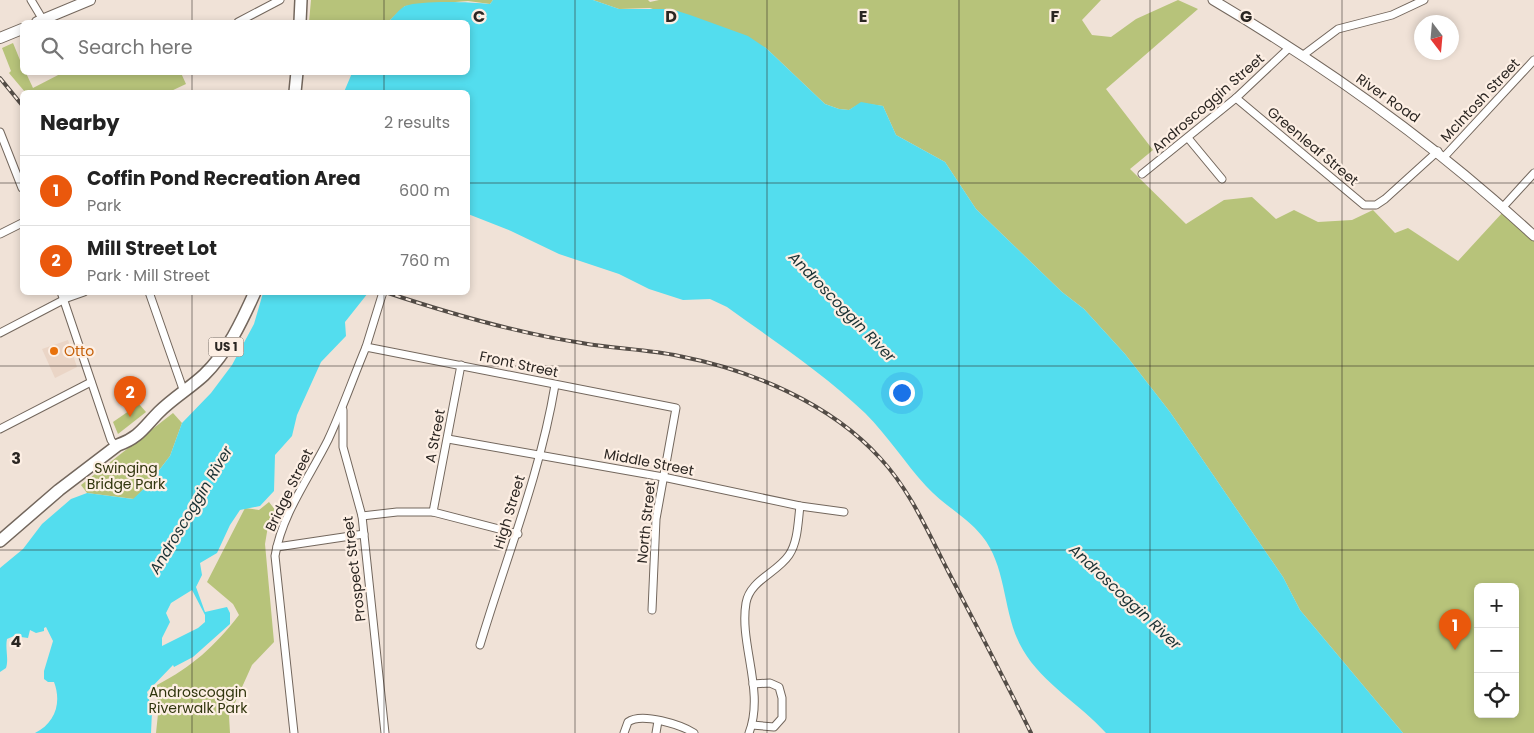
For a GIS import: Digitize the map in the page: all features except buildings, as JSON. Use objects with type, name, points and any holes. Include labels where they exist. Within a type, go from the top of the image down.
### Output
[{"type":"highway","points":[[300,20],[301,0]]},
{"type":"highway","points":[[295,90],[297,75]]},
{"type":"highway","name":"US 1","points":[[0,541],[59,490],[151,423],[158,413],[205,374],[220,356],[253,295]]},
{"type":"main road","points":[[42,20],[90,0]]},
{"type":"main road","points":[[0,38],[20,30]]},
{"type":"street","points":[[31,0],[40,20]]},
{"type":"street","points":[[242,20],[280,0]]},
{"type":"street","name":"River Road","points":[[1215,0],[1302,56],[1441,154],[1534,236]]},
{"type":"street","points":[[1302,56],[1338,29],[1392,15],[1424,0]]},
{"type":"street","name":"Androscoggin Street","points":[[1142,174],[1236,98],[1290,48]]},
{"type":"street","name":"McIntosh Street","points":[[1376,205],[1441,154],[1534,60]]},
{"type":"street","name":"Greenleaf Street","points":[[1236,98],[1364,205],[1376,205]]},
{"type":"street","points":[[0,132],[2,144],[20,184]]},
{"type":"street","points":[[1188,138],[1222,179]]},
{"type":"street","points":[[1503,207],[1534,173]]},
{"type":"street","points":[[0,234],[20,224]]},
{"type":"street","points":[[61,295],[111,440],[117,446]]},
{"type":"street","points":[[0,333],[77,295]]},
{"type":"street","points":[[150,295],[184,392]]},
{"type":"street","points":[[366,347],[382,295]]},
{"type":"street","name":"Bridge Street","points":[[294,733],[275,556],[286,517],[328,438],[366,347]]},
{"type":"street","name":"Front Street","points":[[366,347],[676,408]]},
{"type":"street","name":"A Street","points":[[433,512],[461,365]]},
{"type":"street","points":[[0,429],[91,382]]},
{"type":"street","name":"High Street","points":[[480,645],[498,586],[518,534],[540,455],[555,385]]},
{"type":"street","name":"Prospect Street","points":[[343,405],[342,433],[344,454],[362,516],[385,733]]},
{"type":"street","name":"North Street","points":[[652,610],[656,519],[676,408]]},
{"type":"street","name":"Middle Street","points":[[448,439],[663,477],[800,506],[844,512]]},
{"type":"street","points":[[749,733],[752,725],[753,684],[746,623],[746,601],[752,589],[784,560],[792,550],[800,506]]},
{"type":"street","points":[[362,516],[397,512],[433,512],[518,534]]},
{"type":"street","points":[[277,547],[364,534]]},
{"type":"street","points":[[752,725],[774,727],[782,718],[782,692],[779,688],[770,683],[753,684]]},
{"type":"street","points":[[624,733],[625,726],[632,719],[644,718],[675,724],[694,733]]},
{"type":"street","points":[[656,733],[658,721]]},
{"type":"shaded area","points":[[68,340],[77,367],[55,378],[42,349]]},
{"type":"green space","points":[[311,0],[493,0],[490,4],[468,1],[405,6],[390,20],[309,20]]},
{"type":"green space","points":[[593,0],[648,0],[650,2],[659,0],[1101,0],[1082,20],[1092,35],[1111,37],[1136,19],[1178,0],[1198,9],[1106,89],[1153,150],[1130,169],[1186,224],[1224,200],[1252,197],[1276,219],[1294,210],[1318,222],[1352,220],[1373,210],[1395,233],[1408,228],[1458,261],[1503,212],[1534,241],[1534,733],[1403,733],[1300,610],[1283,577],[1170,412],[1125,354],[1084,309],[1062,292],[976,209],[945,162],[896,135],[883,106],[861,103],[849,110],[825,104],[766,48],[650,8],[619,9]]},
{"type":"green space","points":[[13,43],[20,60],[20,75],[27,75],[33,88],[58,75],[182,75],[186,84],[173,90],[23,90],[9,73],[11,71],[2,48]]},
{"type":"green space","points":[[139,404],[146,412],[118,434],[113,422]]},
{"type":"green space","name":"Swinging Bridge Park","points":[[173,413],[182,423],[170,456],[147,486],[134,499],[87,493],[81,485]]},
{"type":"green space","name":"Androscoggin Riverwalk Park","points":[[269,502],[279,515],[268,526],[265,544],[274,642],[252,665],[229,716],[230,733],[156,733],[158,714],[157,685],[181,671],[202,655],[239,615],[233,604],[207,582],[245,508],[259,510]]},
{"type":"water","name":"Androscoggin River","points":[[493,0],[593,0],[619,9],[671,9],[748,36],[766,48],[825,104],[849,110],[861,102],[883,106],[896,135],[945,162],[976,209],[1062,292],[1084,309],[1125,354],[1170,412],[1283,577],[1300,610],[1403,733],[1106,733],[1051,684],[1023,650],[1011,622],[996,562],[982,536],[969,522],[933,493],[889,440],[849,398],[798,358],[727,307],[710,299],[683,300],[649,289],[619,274],[559,254],[511,231],[470,215],[470,90],[345,90],[351,75],[470,75],[470,20],[390,20],[403,7],[413,4],[447,2],[490,4]]},
{"type":"water","name":"Androscoggin River","points":[[262,295],[366,295],[345,322],[346,336],[321,362],[297,415],[292,436],[275,455],[274,491],[260,506],[240,510],[230,525],[217,553],[200,563],[202,575],[196,587],[205,612],[227,607],[230,613],[230,624],[193,657],[174,667],[173,665],[147,692],[152,711],[151,733],[35,733],[48,724],[57,705],[54,682],[48,682],[44,679],[44,671],[53,641],[46,627],[44,631],[36,633],[30,630],[28,638],[14,636],[7,639],[7,665],[0,672],[0,568],[23,549],[42,524],[71,499],[87,493],[133,499],[147,486],[170,456],[182,423],[211,393],[232,365],[254,324]],"holes":[[[192,590],[205,615],[205,622],[198,628],[162,646],[162,638],[170,622],[166,613],[171,603]]]},
{"type":"railway","points":[[0,78],[20,103]]},
{"type":"railway","points":[[395,295],[458,315],[532,334],[594,345],[643,350],[706,362],[734,370],[788,392],[838,421],[860,438],[880,458],[891,470],[909,498],[926,527],[1031,733]]},
{"type":"place","name":"Otto","points":[[54,351]]},
{"type":"place","name":"Mill Street Lot","points":[[130,417]]},
{"type":"place","name":"Coffin Pond Recreation Area","points":[[1455,650]]}]
